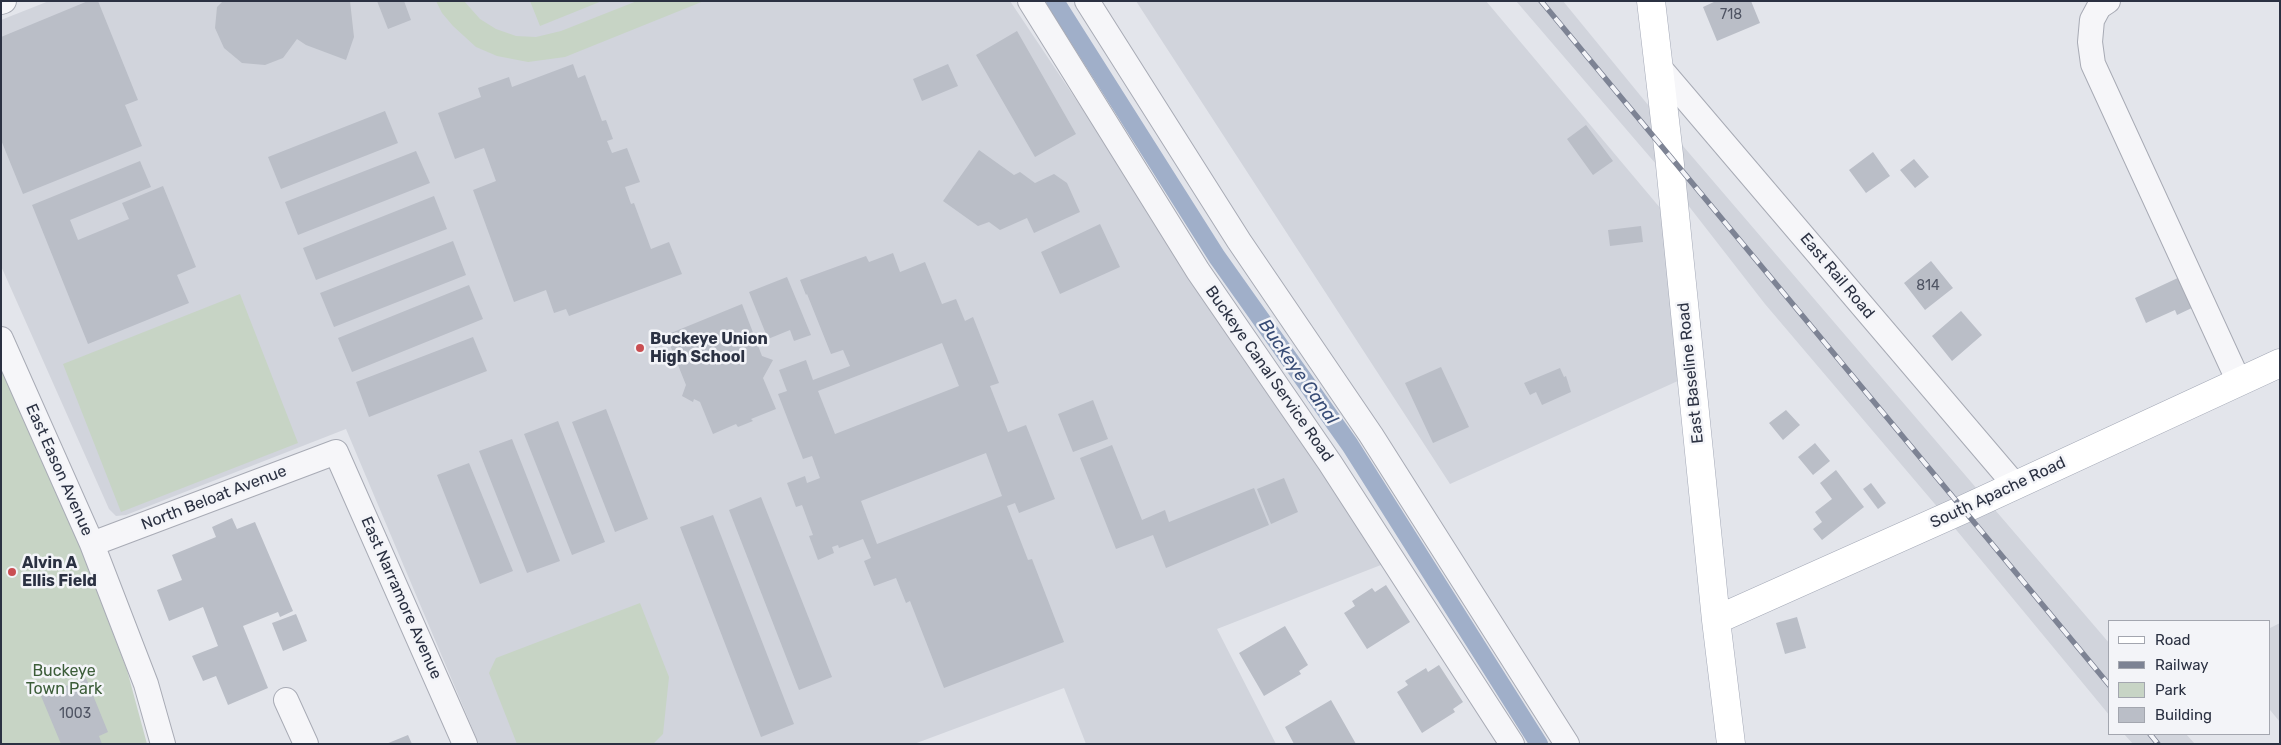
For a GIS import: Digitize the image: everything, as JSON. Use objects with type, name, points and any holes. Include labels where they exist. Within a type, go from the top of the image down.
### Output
[{"type":"main road","name":"East Baseline Road","points":[[1651,1],[1660,67],[1716,620],[1731,744]]},
{"type":"main road","name":"South Apache Road","points":[[1716,620],[2280,363]]},
{"type":"street","name":"Buckeye Canal Service Road","points":[[1030,1],[1198,271],[1330,462],[1512,744]]},
{"type":"street","points":[[1088,1],[1239,242],[1371,435],[1567,744]]},
{"type":"street","points":[[2108,1],[2099,7],[2092,20],[2090,42],[2093,64],[2239,382]]},
{"type":"street","name":"East Rail Road","points":[[1660,67],[2014,485]]},
{"type":"street","name":"East Eason Avenue","points":[[1,339],[92,544],[146,684],[163,744]]},
{"type":"street","name":"North Beloat Avenue","points":[[92,544],[336,452]]},
{"type":"street","name":"East Narramore Avenue","points":[[336,452],[465,744]]},
{"type":"street","points":[[286,700],[306,744]]},
{"type":"shaded area","name":"Buckeye Union High School","points":[[49,1],[1010,1],[1386,563],[1217,629],[1276,744],[1086,744],[1064,688],[914,744],[479,744],[346,429],[126,515],[116,516],[109,509],[1,266],[1,20]]},
{"type":"shaded area","points":[[1136,1],[1486,1],[1661,209],[1680,380],[1450,484]]},
{"type":"shaded area","points":[[1516,1],[1563,1],[1653,111],[2108,642],[2108,714],[1934,503],[1765,304],[1656,164]]},
{"type":"shaded area","points":[[2280,623],[2280,722],[2271,711],[2271,628]]},
{"type":"shaded area","points":[[2125,735],[2187,735],[2195,744],[2133,744]]},
{"type":"green space","points":[[436,1],[464,1],[480,19],[496,29],[516,36],[536,37],[561,31],[637,1],[704,1],[565,57],[528,62],[497,56],[476,47],[453,26],[442,13]]},
{"type":"green space","points":[[530,1],[602,1],[540,26]]},
{"type":"green space","points":[[240,294],[298,443],[121,512],[63,364]]},
{"type":"green space","name":"Buckeye Town Park","points":[[1,368],[70,521],[127,670],[147,744],[1,744]]},
{"type":"green space","points":[[640,603],[669,677],[663,734],[653,744],[517,744],[489,673],[496,658]]},
{"type":"building","points":[[88,1],[98,1],[138,100],[125,105],[142,146],[23,194],[1,140],[1,37]]},
{"type":"building","points":[[223,1],[350,1],[354,37],[346,60],[306,45],[297,39],[283,58],[265,65],[242,63],[224,48],[215,28],[217,7]]},
{"type":"building","points":[[377,1],[404,1],[411,20],[388,29]]},
{"type":"building","points":[[1716,1],[1751,1],[1760,23],[1717,41],[1703,7]]},
{"type":"building","points":[[1017,31],[1076,134],[1035,157],[976,55]]},
{"type":"building","points":[[573,64],[578,78],[585,75],[602,121],[606,120],[613,139],[607,141],[612,153],[627,148],[640,182],[625,187],[631,204],[634,203],[651,249],[669,242],[682,274],[569,316],[566,309],[554,313],[546,290],[514,302],[473,190],[496,181],[484,148],[455,159],[438,113],[481,97],[478,88],[509,77],[512,87]]},
{"type":"building","points":[[948,64],[958,86],[922,101],[913,79]]},
{"type":"building","points":[[385,111],[398,143],[281,189],[268,157]]},
{"type":"building","points":[[1586,125],[1613,161],[1593,175],[1567,139]]},
{"type":"building","points":[[979,150],[1014,175],[1020,172],[1035,183],[1054,174],[1067,183],[1080,212],[1034,233],[1027,218],[1000,230],[989,222],[978,226],[943,201]]},
{"type":"building","points":[[416,151],[430,183],[298,235],[285,202]]},
{"type":"building","points":[[1873,152],[1890,176],[1866,193],[1849,170]]},
{"type":"building","points":[[1914,159],[1929,177],[1915,188],[1900,170]]},
{"type":"building","points":[[140,161],[151,187],[70,220],[78,240],[129,219],[122,203],[163,186],[196,267],[177,275],[189,303],[88,344],[32,205]]},
{"type":"building","points":[[434,196],[447,229],[316,280],[303,248]]},
{"type":"building","points":[[1100,224],[1120,267],[1060,294],[1041,252]]},
{"type":"building","points":[[1641,226],[1643,242],[1610,246],[1608,230]]},
{"type":"building","points":[[453,241],[466,275],[334,327],[320,293]]},
{"type":"building","points":[[893,253],[900,272],[925,262],[942,304],[956,299],[965,321],[973,317],[999,383],[990,386],[1008,432],[1026,425],[1055,499],[1019,513],[1015,503],[1007,506],[1028,560],[1032,559],[1064,642],[944,688],[910,601],[906,603],[896,578],[874,586],[864,561],[871,558],[863,539],[839,548],[838,545],[832,547],[834,553],[818,560],[809,536],[813,535],[802,505],[796,507],[787,483],[805,476],[807,483],[820,478],[812,456],[803,459],[778,394],[787,391],[779,370],[806,360],[813,380],[850,366],[843,350],[831,354],[800,280],[866,256],[869,262]],"holes":[[[942,343],[959,386],[835,434],[818,391]],[[986,453],[1002,496],[877,544],[861,501]]]},
{"type":"building","points":[[1931,261],[1953,288],[1925,310],[1904,283]]},
{"type":"building","points":[[2182,276],[2196,306],[2177,315],[2175,310],[2146,323],[2135,298]]},
{"type":"building","points":[[787,277],[811,335],[794,341],[790,330],[768,339],[749,292]]},
{"type":"building","points":[[469,285],[483,319],[352,372],[338,338]]},
{"type":"building","points":[[742,304],[762,356],[773,360],[763,378],[776,409],[751,419],[753,421],[738,427],[736,424],[713,434],[700,402],[694,399],[693,402],[682,396],[686,385],[666,335]]},
{"type":"building","points":[[1961,311],[1982,335],[1952,361],[1932,336]]},
{"type":"building","points":[[473,337],[487,371],[369,417],[356,382]]},
{"type":"building","points":[[1441,367],[1469,427],[1433,443],[1405,383]]},
{"type":"building","points":[[1560,368],[1564,377],[1566,376],[1571,392],[1542,405],[1536,392],[1530,395],[1524,383]]},
{"type":"building","points":[[1093,400],[1108,439],[1073,452],[1058,414]]},
{"type":"building","points":[[606,409],[648,519],[615,532],[572,422]]},
{"type":"building","points":[[1786,410],[1800,425],[1783,440],[1769,423]]},
{"type":"building","points":[[558,421],[605,542],[572,555],[524,434]]},
{"type":"building","points":[[512,439],[560,561],[527,573],[479,451]]},
{"type":"building","points":[[1815,443],[1830,461],[1813,475],[1798,457]]},
{"type":"building","points":[[1112,445],[1142,520],[1165,510],[1169,522],[1254,488],[1269,525],[1166,568],[1153,535],[1116,549],[1080,458]]},
{"type":"building","points":[[469,463],[513,571],[480,584],[437,475]]},
{"type":"building","points":[[1836,470],[1864,507],[1822,540],[1813,529],[1822,522],[1815,512],[1832,499],[1820,483]]},
{"type":"building","points":[[1284,478],[1298,512],[1271,524],[1257,489]]},
{"type":"building","points":[[1871,483],[1886,503],[1878,509],[1863,489]]},
{"type":"building","points":[[761,497],[832,677],[799,690],[729,510]]},
{"type":"building","points":[[713,515],[794,724],[761,737],[680,527]]},
{"type":"building","points":[[232,518],[237,529],[255,522],[293,611],[280,617],[278,612],[243,626],[268,688],[228,705],[216,676],[203,681],[192,656],[218,646],[203,607],[169,621],[157,590],[182,580],[172,555],[216,537],[212,527]]},
{"type":"building","points":[[1386,585],[1410,622],[1367,649],[1344,613],[1355,606],[1352,601],[1372,588],[1375,592]]},
{"type":"building","points":[[296,614],[307,641],[283,651],[272,623]]},
{"type":"building","points":[[1797,617],[1806,648],[1785,654],[1776,623]]},
{"type":"building","points":[[1285,626],[1308,665],[1299,671],[1301,674],[1264,696],[1239,653]]},
{"type":"building","points":[[1439,665],[1463,702],[1453,709],[1455,712],[1422,733],[1397,692],[1408,685],[1405,681],[1426,668],[1428,672]]},
{"type":"building","points":[[86,678],[108,732],[99,736],[102,744],[61,744],[41,696]]},
{"type":"building","points":[[1331,700],[1356,744],[1294,744],[1285,727]]},
{"type":"building","points":[[408,735],[412,744],[386,744]]},
{"type":"waterway","name":"Buckeye Canal","points":[[1055,1],[1217,257],[1350,445],[1539,744]]},
{"type":"railway","points":[[1541,1],[2108,684]]},
{"type":"railway","points":[[2151,735],[2158,744]]},
{"type":"place","name":"Buckeye Union High School","points":[[640,348]]},
{"type":"place","name":"Alvin A Ellis Field","points":[[12,572]]}]
